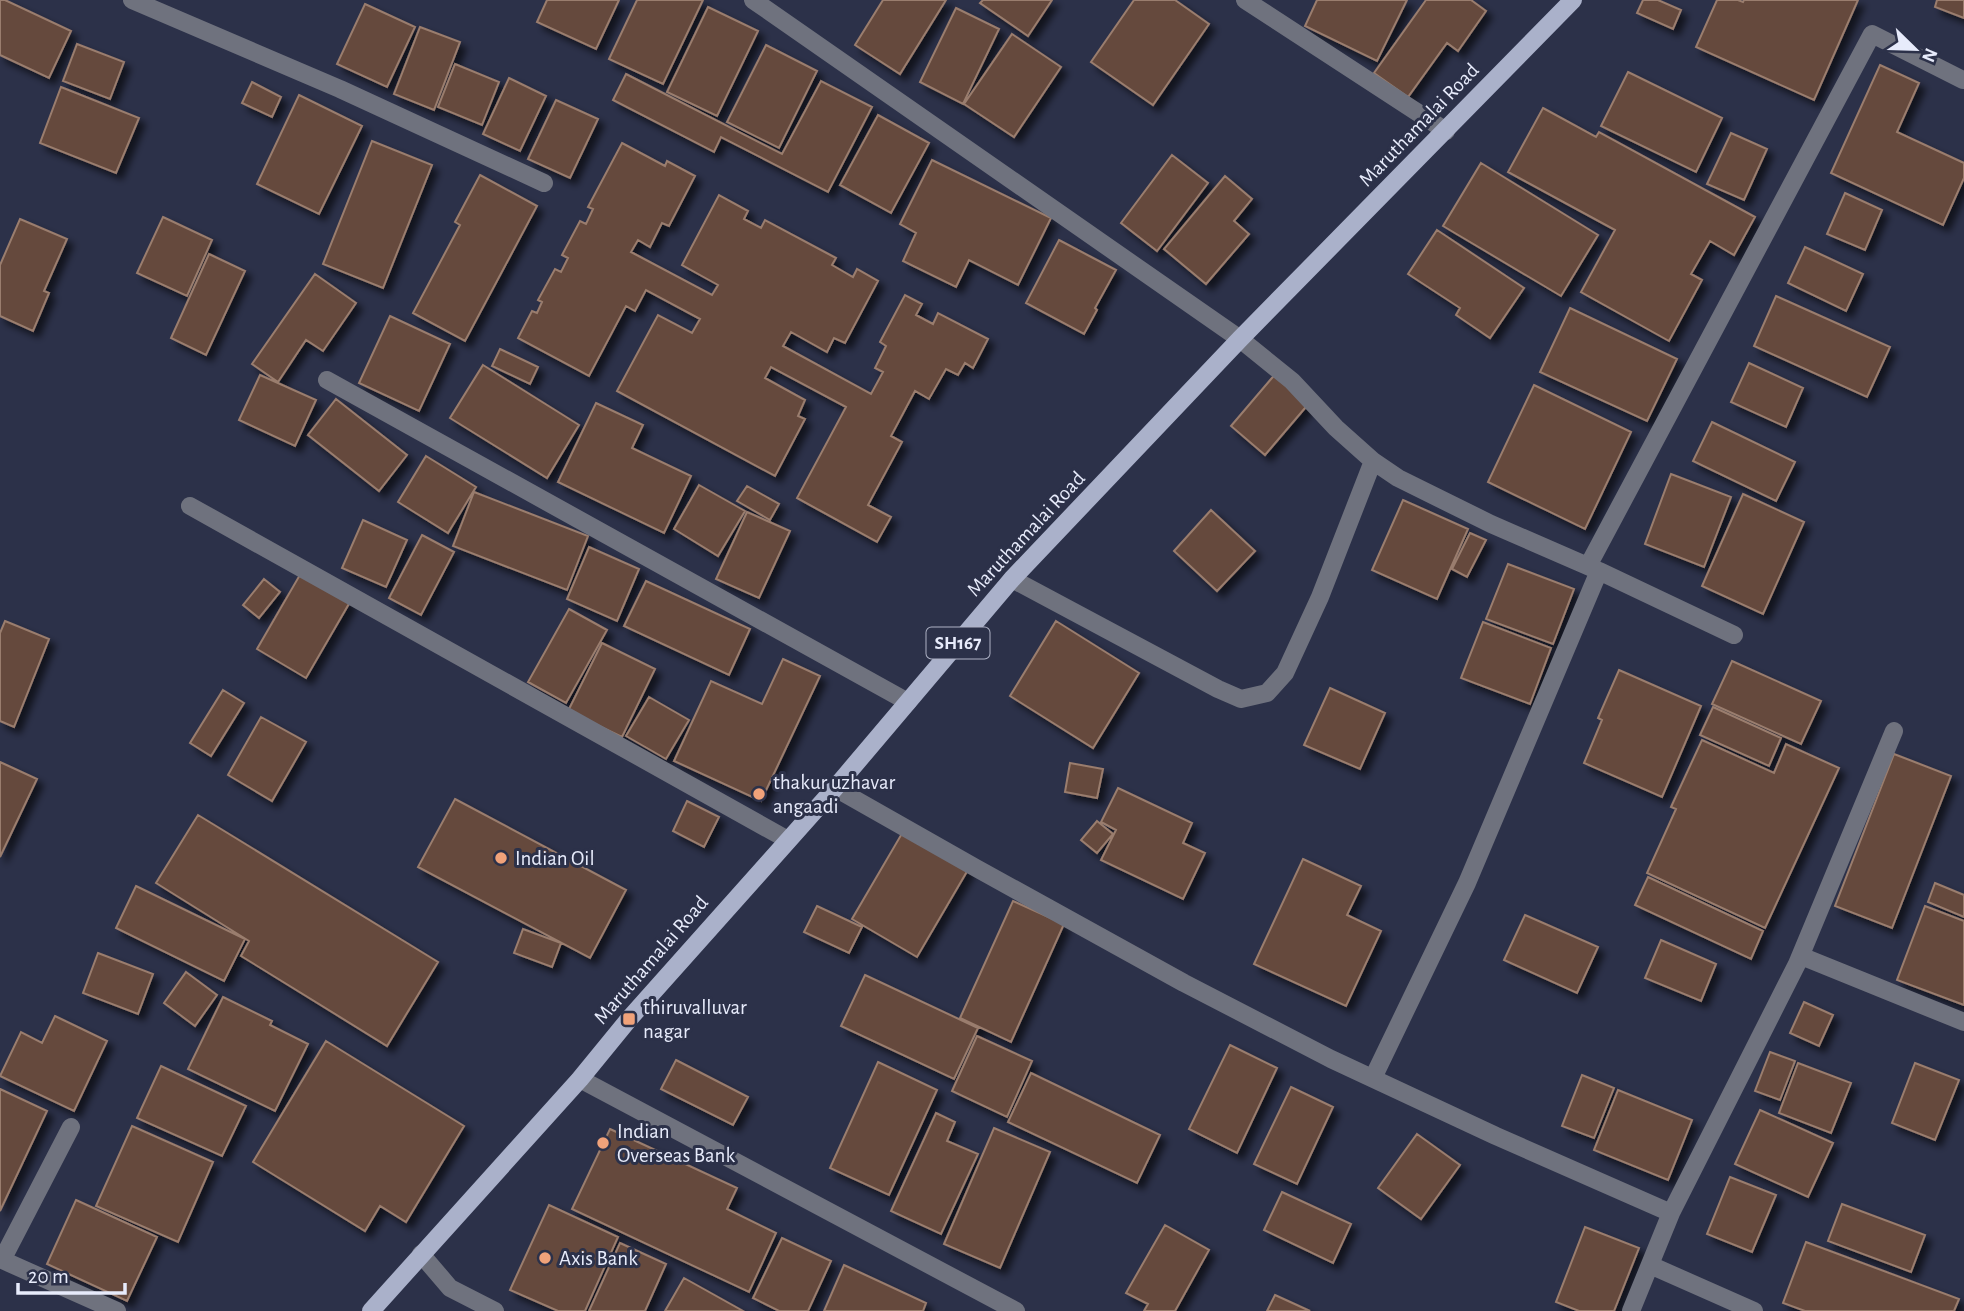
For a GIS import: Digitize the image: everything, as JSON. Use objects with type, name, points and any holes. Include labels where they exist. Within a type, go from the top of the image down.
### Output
[{"type":"main road","name":"Maruthamalai Road","points":[[371,1311],[580,1079],[629,1018],[835,788],[1012,579],[1240,339],[1573,0]]},
{"type":"street","points":[[132,0],[340,89],[544,183]]},
{"type":"street","points":[[753,0],[1240,339],[1292,381],[1336,428],[1373,461],[1398,478],[1490,524],[1594,569],[1734,635]]},
{"type":"street","points":[[1245,0],[1446,131]]},
{"type":"street","points":[[1373,1078],[1467,883],[1594,569],[1872,34],[1963,80]]},
{"type":"street","points":[[327,380],[908,702]]},
{"type":"street","points":[[1012,579],[1218,689],[1241,699],[1267,692],[1285,673],[1320,597],[1373,461]]},
{"type":"street","points":[[190,506],[788,840]]},
{"type":"street","points":[[1797,964],[1894,732]]},
{"type":"street","points":[[835,788],[1184,983],[1331,1059],[1671,1213]]},
{"type":"street","points":[[1631,1311],[1671,1213],[1801,956],[1964,1021]]},
{"type":"street","points":[[580,1079],[1016,1311]]},
{"type":"street","points":[[71,1127],[1,1260],[117,1311]]},
{"type":"street","points":[[421,1254],[450,1288],[495,1311]]},
{"type":"street","points":[[1650,1265],[1754,1311]]},
{"type":"building","points":[[0,0],[71,31],[49,78],[0,55]]},
{"type":"building","points":[[547,0],[619,0],[596,49],[537,22]]},
{"type":"building","points":[[637,0],[703,0],[663,84],[609,59]]},
{"type":"building","points":[[883,0],[946,0],[900,74],[855,45]]},
{"type":"building","points":[[983,0],[1052,0],[1028,36],[980,3]]},
{"type":"building","points":[[1134,0],[1175,0],[1209,24],[1153,105],[1091,62]]},
{"type":"building","points":[[1317,0],[1407,0],[1377,61],[1305,26]]},
{"type":"building","points":[[1426,0],[1471,0],[1486,11],[1458,51],[1447,43],[1408,97],[1374,73]]},
{"type":"building","points":[[1643,0],[1658,0],[1681,10],[1673,29],[1637,13]]},
{"type":"building","points":[[1717,0],[1858,0],[1814,100],[1696,47]]},
{"type":"building","points":[[1937,0],[1964,0],[1964,18],[1935,7]]},
{"type":"building","points":[[365,4],[415,27],[387,87],[337,64]]},
{"type":"building","points":[[708,7],[758,31],[717,116],[667,92]]},
{"type":"building","points":[[956,8],[999,29],[963,104],[920,82]]},
{"type":"building","points":[[420,27],[460,42],[434,110],[394,94]]},
{"type":"building","points":[[1012,34],[1061,67],[1014,137],[964,104]]},
{"type":"building","points":[[77,44],[124,62],[110,99],[63,81]]},
{"type":"building","points":[[766,45],[817,71],[779,148],[727,122]]},
{"type":"building","points":[[455,64],[499,82],[482,125],[438,107]]},
{"type":"building","points":[[1880,65],[1919,83],[1897,132],[1964,163],[1964,178],[1943,225],[1831,173]]},
{"type":"building","points":[[1628,72],[1722,118],[1696,172],[1601,126]]},
{"type":"building","points":[[626,74],[782,154],[821,81],[872,107],[828,192],[721,137],[714,152],[613,100]]},
{"type":"building","points":[[509,78],[546,96],[520,151],[483,134]]},
{"type":"building","points":[[252,82],[281,97],[272,117],[242,103]]},
{"type":"building","points":[[61,87],[139,118],[116,173],[40,143]]},
{"type":"building","points":[[299,95],[362,126],[319,214],[257,184]]},
{"type":"building","points":[[556,100],[598,119],[570,178],[528,159]]},
{"type":"building","points":[[1543,108],[1596,137],[1599,132],[1755,217],[1734,255],[1710,241],[1691,274],[1702,280],[1669,341],[1581,292],[1615,230],[1508,172]]},
{"type":"building","points":[[878,115],[929,143],[891,213],[840,185]]},
{"type":"building","points":[[1731,133],[1767,149],[1744,200],[1707,184]]},
{"type":"building","points":[[372,141],[432,165],[383,288],[323,264]]},
{"type":"building","points":[[622,143],[665,166],[667,161],[695,176],[669,226],[662,223],[650,247],[638,240],[631,252],[712,295],[718,285],[682,265],[719,195],[748,211],[744,219],[761,228],[765,220],[836,258],[832,265],[853,277],[857,269],[878,281],[845,343],[834,338],[827,352],[791,332],[783,346],[871,394],[883,372],[875,368],[886,346],[880,342],[905,295],[922,304],[916,315],[933,324],[938,313],[988,339],[973,368],[965,363],[958,375],[946,369],[929,399],[915,391],[891,436],[902,442],[868,505],[891,517],[877,542],[797,498],[846,407],[771,367],[765,378],[805,400],[798,416],[805,419],[775,476],[617,391],[658,315],[692,333],[700,319],[646,290],[635,311],[626,306],[589,376],[518,338],[532,311],[537,313],[542,302],[538,300],[555,269],[561,272],[568,258],[562,255],[580,221],[586,224],[593,209],[588,207]]},
{"type":"building","points":[[1172,155],[1208,183],[1157,251],[1121,223]]},
{"type":"building","points":[[932,160],[1051,218],[1018,285],[969,260],[956,287],[903,261],[916,233],[900,224]]},
{"type":"building","points":[[1481,163],[1598,235],[1561,296],[1443,226]]},
{"type":"building","points":[[480,175],[537,206],[465,341],[413,313],[460,225],[455,222]]},
{"type":"building","points":[[1225,176],[1252,199],[1234,221],[1249,234],[1206,284],[1164,249]]},
{"type":"building","points":[[1845,193],[1882,210],[1865,250],[1827,234]]},
{"type":"building","points":[[163,217],[212,240],[187,296],[137,273]]},
{"type":"building","points":[[20,219],[67,239],[44,291],[49,293],[33,331],[0,316],[0,265]]},
{"type":"building","points":[[1437,230],[1524,288],[1490,338],[1456,315],[1460,308],[1408,274]]},
{"type":"building","points":[[1059,240],[1116,270],[1084,334],[1026,303]]},
{"type":"building","points":[[1805,247],[1863,274],[1846,311],[1788,283]]},
{"type":"building","points":[[209,254],[245,271],[206,355],[171,338]]},
{"type":"building","points":[[315,274],[356,303],[323,351],[306,340],[278,382],[252,364]]},
{"type":"building","points":[[1776,296],[1890,347],[1867,397],[1754,346]]},
{"type":"building","points":[[1570,308],[1677,359],[1647,421],[1540,372]]},
{"type":"building","points":[[390,316],[450,344],[419,411],[359,383]]},
{"type":"building","points":[[500,349],[538,367],[530,384],[492,366]]},
{"type":"building","points":[[1749,363],[1803,388],[1786,427],[1731,402]]},
{"type":"building","points":[[483,365],[579,425],[547,478],[450,418]]},
{"type":"building","points":[[1277,372],[1311,401],[1265,455],[1231,426]]},
{"type":"building","points":[[260,375],[316,400],[295,446],[239,420]]},
{"type":"building","points":[[1534,385],[1631,432],[1585,529],[1488,482]]},
{"type":"building","points":[[336,399],[407,455],[379,491],[308,435]]},
{"type":"building","points":[[596,403],[643,425],[632,448],[691,476],[664,533],[558,482]]},
{"type":"building","points":[[1712,422],[1795,462],[1776,501],[1693,461]]},
{"type":"building","points":[[426,456],[476,487],[448,533],[398,502]]},
{"type":"building","points":[[1671,474],[1731,497],[1704,567],[1645,544]]},
{"type":"building","points":[[699,485],[745,511],[718,556],[674,529]]},
{"type":"building","points":[[747,486],[779,504],[770,520],[737,501]]},
{"type":"building","points":[[474,492],[588,536],[567,590],[453,546]]},
{"type":"building","points":[[1743,494],[1804,522],[1763,614],[1702,586]]},
{"type":"building","points":[[1403,500],[1468,529],[1437,599],[1372,570]]},
{"type":"building","points":[[1211,510],[1255,551],[1217,591],[1174,551]]},
{"type":"building","points":[[747,512],[790,531],[759,598],[716,579]]},
{"type":"building","points":[[363,520],[407,540],[386,587],[342,568]]},
{"type":"building","points":[[1470,533],[1486,540],[1467,577],[1452,569]]},
{"type":"building","points":[[422,535],[454,552],[421,615],[389,598]]},
{"type":"building","points":[[589,547],[639,569],[617,621],[567,599]]},
{"type":"building","points":[[1508,564],[1574,589],[1553,644],[1486,619]]},
{"type":"building","points":[[301,573],[350,602],[306,678],[257,649]]},
{"type":"building","points":[[264,579],[280,592],[259,618],[243,605]]},
{"type":"building","points":[[646,581],[750,629],[729,675],[624,626]]},
{"type":"building","points":[[569,609],[607,630],[566,703],[528,682]]},
{"type":"building","points":[[5,621],[49,639],[14,727],[0,721],[0,633]]},
{"type":"building","points":[[1056,621],[1139,673],[1093,748],[1010,696]]},
{"type":"building","points":[[1483,622],[1551,648],[1530,704],[1461,678]]},
{"type":"building","points":[[602,643],[655,669],[622,737],[568,711]]},
{"type":"building","points":[[783,659],[820,676],[761,801],[674,761],[711,681],[762,704]]},
{"type":"building","points":[[1732,661],[1821,701],[1801,744],[1712,704]]},
{"type":"building","points":[[1619,670],[1701,706],[1662,797],[1584,763],[1602,720],[1598,718]]},
{"type":"building","points":[[1330,688],[1385,713],[1360,769],[1304,745]]},
{"type":"building","points":[[223,690],[244,703],[211,756],[190,743]]},
{"type":"building","points":[[649,697],[689,720],[666,759],[626,736]]},
{"type":"building","points":[[1713,707],[1781,738],[1769,766],[1700,735]]},
{"type":"building","points":[[261,717],[306,742],[272,801],[228,775]]},
{"type":"building","points":[[1702,740],[1774,773],[1786,744],[1839,768],[1765,928],[1647,873],[1676,809],[1671,807]]},
{"type":"building","points":[[1894,754],[1951,776],[1892,928],[1835,906]]},
{"type":"building","points":[[0,762],[37,779],[0,857]]},
{"type":"building","points":[[1070,763],[1103,769],[1097,798],[1065,792]]},
{"type":"building","points":[[1118,788],[1192,823],[1183,843],[1205,853],[1183,899],[1101,860],[1116,830],[1101,822]]},
{"type":"building","points":[[455,799],[626,890],[590,958],[418,867]]},
{"type":"building","points":[[687,801],[719,817],[704,847],[673,831]]},
{"type":"building","points":[[198,815],[438,962],[387,1046],[241,956],[249,941],[156,883]]},
{"type":"building","points":[[1097,821],[1113,834],[1097,853],[1081,840]]},
{"type":"building","points":[[904,830],[969,868],[917,957],[852,919]]},
{"type":"building","points":[[1303,859],[1361,886],[1347,915],[1381,931],[1346,1006],[1254,964]]},
{"type":"building","points":[[1648,877],[1763,931],[1751,959],[1635,905]]},
{"type":"building","points":[[1935,883],[1964,895],[1964,917],[1928,902]]},
{"type":"building","points":[[136,886],[245,939],[224,981],[116,928]]},
{"type":"building","points":[[1013,901],[1064,924],[1011,1042],[960,1018]]},
{"type":"building","points":[[817,906],[862,927],[849,953],[804,932]]},
{"type":"building","points":[[1925,906],[1964,921],[1964,1005],[1897,980]]},
{"type":"building","points":[[1525,915],[1598,947],[1577,993],[1504,960]]},
{"type":"building","points":[[523,929],[561,943],[552,967],[514,953]]},
{"type":"building","points":[[1661,940],[1716,964],[1701,1001],[1645,978]]},
{"type":"building","points":[[98,953],[153,974],[138,1014],[83,993]]},
{"type":"building","points":[[186,972],[217,995],[195,1026],[164,1003]]},
{"type":"building","points":[[865,975],[978,1028],[954,1079],[841,1026]]},
{"type":"building","points":[[223,997],[272,1021],[270,1025],[308,1044],[275,1111],[188,1069]]},
{"type":"building","points":[[1804,1002],[1833,1015],[1819,1046],[1790,1033]]},
{"type":"building","points":[[55,1016],[107,1041],[74,1111],[0,1076],[21,1032],[42,1043]]},
{"type":"building","points":[[977,1036],[1032,1061],[1007,1117],[952,1091]]},
{"type":"building","points":[[326,1041],[464,1126],[406,1222],[380,1206],[365,1231],[253,1162]]},
{"type":"building","points":[[1230,1045],[1277,1068],[1237,1153],[1189,1129]]},
{"type":"building","points":[[1770,1052],[1795,1061],[1780,1100],[1755,1091]]},
{"type":"building","points":[[676,1060],[748,1097],[733,1125],[661,1089]]},
{"type":"building","points":[[878,1062],[937,1090],[889,1195],[830,1168]]},
{"type":"building","points":[[1798,1063],[1851,1083],[1831,1133],[1779,1113]]},
{"type":"building","points":[[1915,1063],[1959,1080],[1935,1140],[1892,1123]]},
{"type":"building","points":[[161,1066],[246,1106],[222,1156],[137,1118]]},
{"type":"building","points":[[1031,1073],[1160,1135],[1137,1183],[1008,1122]]},
{"type":"building","points":[[1582,1075],[1614,1088],[1594,1138],[1562,1126]]},
{"type":"building","points":[[1291,1087],[1333,1107],[1297,1184],[1254,1164]]},
{"type":"building","points":[[0,1089],[47,1111],[0,1211]]},
{"type":"building","points":[[1618,1090],[1692,1120],[1668,1180],[1594,1150]]},
{"type":"building","points":[[1760,1110],[1833,1143],[1808,1197],[1735,1164]]},
{"type":"building","points":[[936,1113],[955,1122],[947,1141],[978,1154],[941,1234],[891,1211]]},
{"type":"building","points":[[132,1126],[213,1162],[178,1242],[96,1206]]},
{"type":"building","points":[[994,1128],[1050,1152],[1000,1268],[944,1244]]},
{"type":"building","points":[[610,1129],[737,1188],[727,1209],[776,1233],[749,1292],[572,1209]]},
{"type":"building","points":[[1417,1134],[1460,1165],[1421,1219],[1378,1188]]},
{"type":"building","points":[[1730,1177],[1776,1195],[1752,1252],[1707,1234]]},
{"type":"building","points":[[1282,1192],[1351,1224],[1333,1263],[1264,1230]]},
{"type":"building","points":[[76,1200],[157,1237],[127,1301],[47,1264]]},
{"type":"building","points":[[1842,1204],[1925,1235],[1911,1272],[1828,1241]]},
{"type":"building","points":[[549,1205],[618,1237],[585,1311],[558,1311],[510,1290]]},
{"type":"building","points":[[1165,1225],[1209,1250],[1175,1311],[1144,1311],[1148,1304],[1126,1293]]},
{"type":"building","points":[[1585,1227],[1639,1248],[1614,1311],[1579,1311],[1556,1302]]},
{"type":"building","points":[[782,1238],[831,1261],[808,1311],[779,1311],[753,1298]]},
{"type":"building","points":[[1806,1242],[1959,1299],[1954,1311],[1805,1311],[1783,1303]]},
{"type":"building","points":[[620,1243],[666,1264],[645,1311],[589,1311]]},
{"type":"building","points":[[844,1265],[926,1303],[923,1311],[824,1311]]},
{"type":"building","points":[[684,1278],[743,1311],[665,1311]]},
{"type":"building","points":[[1275,1295],[1310,1311],[1267,1311]]},
{"type":"place","name":"thakur uzhavar angaadi","points":[[759,794]]},
{"type":"place","name":"Indian Oil","points":[[501,858]]},
{"type":"place","name":"thiruvalluvar nagar","points":[[629,1019]]},
{"type":"place","name":"Indian Overseas Bank","points":[[603,1143]]},
{"type":"place","name":"Axis Bank","points":[[545,1258]]}]
